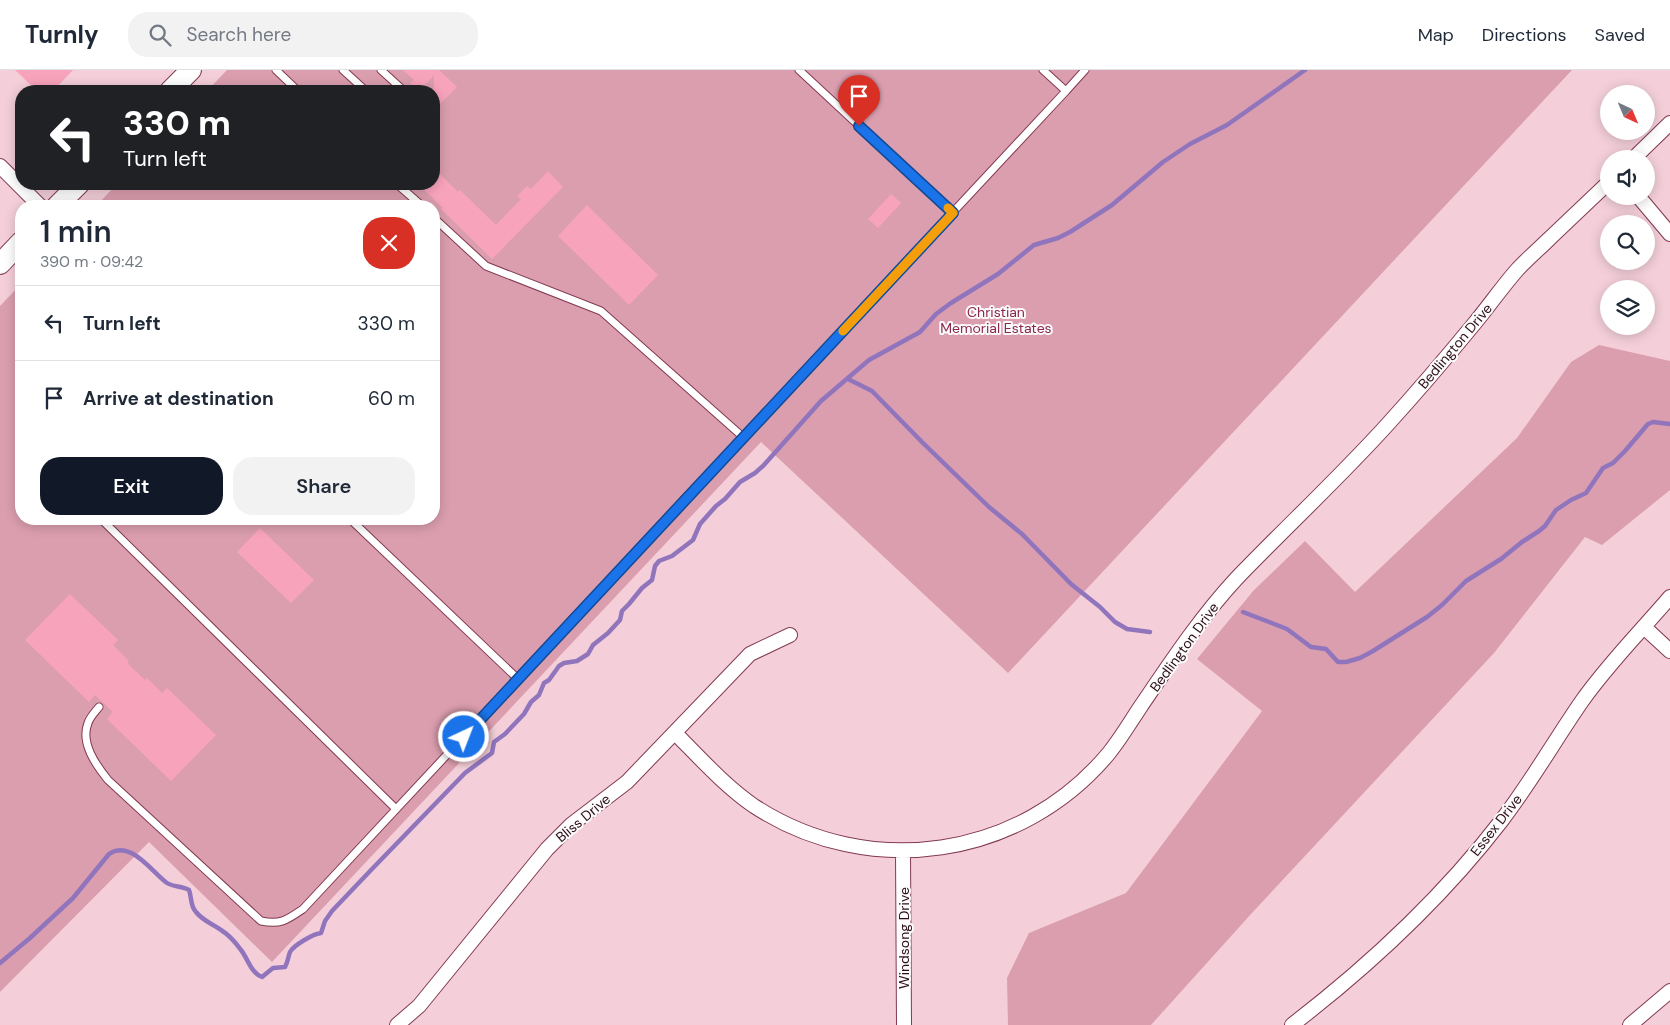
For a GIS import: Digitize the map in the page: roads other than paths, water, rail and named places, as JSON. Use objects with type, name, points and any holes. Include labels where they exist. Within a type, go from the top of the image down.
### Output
[{"type":"street","points":[[176,85],[192,70]]},
{"type":"street","points":[[1642,150],[1670,123]]},
{"type":"street","points":[[0,166],[15,181]]},
{"type":"street","points":[[24,190],[34,200]]},
{"type":"street","points":[[63,200],[73,190]]},
{"type":"street","name":"Bedlington Drive","points":[[674,733],[722,779],[753,805],[793,827],[855,846],[903,851],[964,845],[996,834],[1032,816],[1059,799],[1087,776],[1110,752],[1182,646],[1236,579],[1390,421],[1475,323],[1518,268],[1600,191]]},
{"type":"street","points":[[1646,205],[1670,234]]},
{"type":"street","points":[[0,264],[15,248]]},
{"type":"street","name":"Essex Drive","points":[[1292,1025],[1350,980],[1424,910],[1463,868],[1502,820],[1544,761],[1583,700],[1610,665],[1670,597]]},
{"type":"street","points":[[1644,627],[1670,651]]},
{"type":"street","name":"Bliss Drive","points":[[397,1025],[419,1006],[547,849],[572,824],[627,782],[750,654],[790,635]]},
{"type":"street","name":"Windsong Drive","points":[[903,851],[904,1025]]},
{"type":"street","points":[[1630,1025],[1670,991]]},
{"type":"lane","points":[[276,70],[292,85]]},
{"type":"lane","points":[[343,70],[359,85]]},
{"type":"lane","points":[[382,70],[398,85]]},
{"type":"lane","points":[[799,70],[953,213]]},
{"type":"lane","points":[[1043,70],[1066,91]]},
{"type":"lane","points":[[99,707],[88,723],[86,731],[88,748],[98,768],[108,780],[261,921],[273,923],[285,921],[303,909],[1085,70]]},
{"type":"lane","points":[[404,190],[415,200]]},
{"type":"lane","points":[[440,224],[486,266],[601,311],[744,438]]},
{"type":"lane","points":[[107,525],[396,810]]},
{"type":"lane","points":[[356,525],[518,679]]},
{"type":"waterway","points":[[0,963],[73,898],[109,854],[117,850],[133,854],[167,883],[189,890],[194,910],[202,918],[232,939],[258,975],[262,977],[273,968],[285,967],[292,949],[313,935],[321,933],[325,921],[332,911],[465,773],[492,753],[494,742],[505,734],[524,714],[531,702],[539,695],[544,683],[549,680],[559,666],[564,663],[577,661],[588,654],[593,645],[620,620],[622,611],[642,588],[652,580],[655,566],[659,561],[672,556],[693,540],[700,524],[716,506],[740,482],[763,466],[821,401],[869,360],[920,332],[936,314],[998,274],[1034,245],[1058,238],[1070,232],[1112,205],[1163,162],[1190,144],[1227,125],[1305,70]]},
{"type":"waterway","points":[[848,379],[872,391],[989,507],[1022,534],[1071,584],[1100,607],[1115,622],[1127,629],[1150,632]]},
{"type":"waterway","points":[[1243,612],[1287,629],[1311,647],[1326,649],[1338,662],[1360,658],[1427,617],[1466,581],[1501,559],[1539,531],[1545,526],[1556,510],[1586,493],[1603,468],[1613,463],[1648,424],[1653,422],[1670,424]]},
{"type":"park label","name":"Christian Memorial Estates","points":[[996,320]]}]
